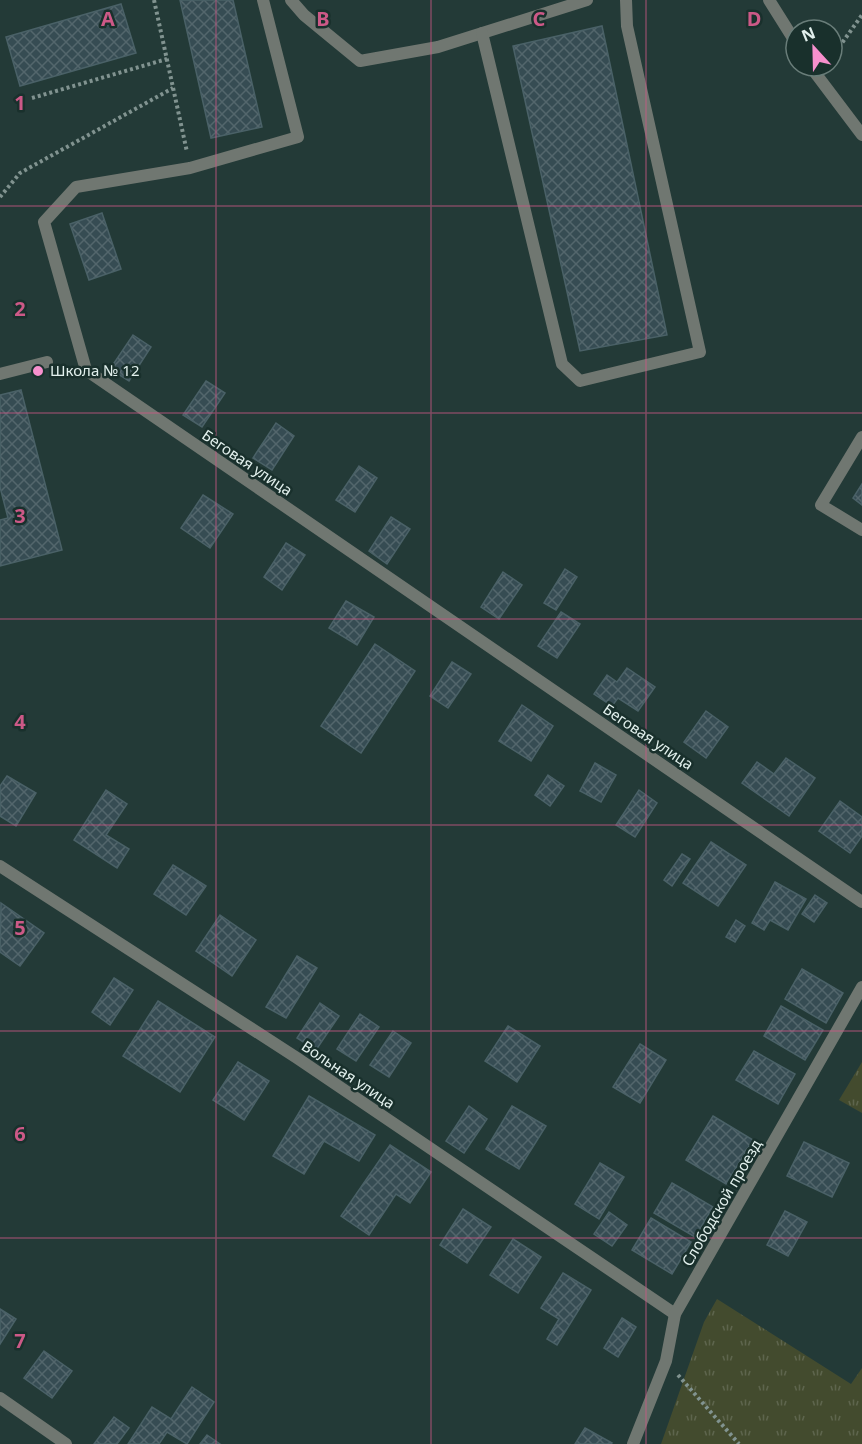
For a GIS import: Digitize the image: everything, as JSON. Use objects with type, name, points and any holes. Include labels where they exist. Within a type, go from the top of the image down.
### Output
[{"type":"street","name":"Беговая улица","points":[[263,0],[298,137],[190,168],[76,187],[44,222],[86,370],[862,902]]},
{"type":"street","points":[[291,0],[304,15],[360,61],[438,47],[588,0]]},
{"type":"street","points":[[482,33],[562,364],[580,381],[700,352],[627,26],[626,0]]},
{"type":"street","points":[[770,0],[784,24]]},
{"type":"street","points":[[819,78],[862,135]]},
{"type":"street","points":[[0,374],[47,362]]},
{"type":"street","points":[[862,437],[821,505],[862,531]]},
{"type":"street","name":"Вольная улица","points":[[0,866],[297,1058],[675,1314]]},
{"type":"street","name":"Слободской проезд","points":[[633,1444],[666,1361],[675,1314],[862,987]]},
{"type":"street","points":[[0,1398],[66,1444]]},
{"type":"path","points":[[154,0],[190,168]]},
{"type":"path","points":[[844,40],[862,15]]},
{"type":"path","points":[[32,98],[167,59]]},
{"type":"path","points":[[0,197],[20,173],[173,88]]},
{"type":"path","points":[[666,1361],[739,1444]]},
{"type":"green space","points":[[862,1062],[862,1113],[839,1100]]},
{"type":"green space","points":[[717,1299],[851,1384],[862,1368],[862,1444],[661,1444],[704,1322]]},
{"type":"building","points":[[180,0],[233,0],[262,127],[211,138]]},
{"type":"building","points":[[121,4],[136,53],[20,86],[6,37]]},
{"type":"building","points":[[602,26],[667,335],[580,351],[513,46]]},
{"type":"building","points":[[102,213],[121,269],[89,280],[70,224]]},
{"type":"building","points":[[133,335],[151,347],[129,381],[110,369]]},
{"type":"building","points":[[206,381],[225,393],[202,427],[183,415]]},
{"type":"building","points":[[21,390],[62,550],[0,566],[0,520],[8,518],[0,487],[0,395]]},
{"type":"building","points":[[276,423],[294,436],[272,470],[253,458]]},
{"type":"building","points":[[359,466],[377,478],[355,512],[336,500]]},
{"type":"building","points":[[862,484],[862,505],[853,498]]},
{"type":"building","points":[[203,495],[233,514],[210,548],[181,528]]},
{"type":"building","points":[[391,517],[410,529],[387,564],[369,551]]},
{"type":"building","points":[[286,543],[305,555],[282,590],[264,577]]},
{"type":"building","points":[[565,569],[577,577],[556,610],[544,603]]},
{"type":"building","points":[[503,572],[522,585],[499,619],[481,607]]},
{"type":"building","points":[[346,601],[374,617],[357,645],[329,628]]},
{"type":"building","points":[[561,612],[580,624],[557,658],[538,646]]},
{"type":"building","points":[[375,644],[415,671],[361,753],[321,726]]},
{"type":"building","points":[[452,662],[471,674],[448,708],[430,696]]},
{"type":"building","points":[[627,668],[655,687],[638,711],[618,698],[612,706],[594,694],[607,675],[617,682]]},
{"type":"building","points":[[522,705],[553,726],[531,761],[499,741]]},
{"type":"building","points":[[706,711],[728,727],[706,758],[684,742]]},
{"type":"building","points":[[786,758],[815,778],[789,816],[742,783],[757,762],[774,774]]},
{"type":"building","points":[[595,763],[616,775],[601,802],[580,791]]},
{"type":"building","points":[[548,775],[564,786],[550,806],[535,795]]},
{"type":"building","points":[[7,776],[36,793],[16,826],[0,816],[0,786]]},
{"type":"building","points":[[106,790],[127,804],[106,835],[129,849],[117,868],[74,840]]},
{"type":"building","points":[[639,790],[657,803],[635,837],[616,825]]},
{"type":"building","points":[[840,801],[862,817],[862,836],[850,853],[819,831]]},
{"type":"building","points":[[711,842],[746,865],[718,906],[683,883]]},
{"type":"building","points":[[682,854],[690,859],[672,886],[664,880]]},
{"type":"building","points":[[173,865],[206,886],[186,915],[154,894]]},
{"type":"building","points":[[775,882],[806,899],[788,930],[770,920],[764,930],[752,923]]},
{"type":"building","points":[[815,895],[827,903],[814,922],[802,914]]},
{"type":"building","points":[[1,903],[44,933],[20,966],[0,952]]},
{"type":"building","points":[[220,915],[256,940],[232,976],[196,951]]},
{"type":"building","points":[[736,920],[745,926],[735,942],[726,937]]},
{"type":"building","points":[[297,956],[317,968],[286,1018],[266,1007]]},
{"type":"building","points":[[802,969],[843,993],[826,1023],[785,999]]},
{"type":"building","points":[[114,978],[133,990],[110,1025],[92,1012]]},
{"type":"building","points":[[158,1001],[215,1037],[180,1092],[123,1056]]},
{"type":"building","points":[[320,1003],[339,1016],[316,1050],[297,1038]]},
{"type":"building","points":[[781,1006],[823,1030],[805,1060],[764,1036]]},
{"type":"building","points":[[360,1014],[379,1027],[356,1061],[337,1049]]},
{"type":"building","points":[[508,1026],[540,1046],[517,1082],[485,1061]]},
{"type":"building","points":[[393,1031],[411,1043],[389,1077],[370,1065]]},
{"type":"building","points":[[640,1044],[666,1060],[640,1103],[613,1087]]},
{"type":"building","points":[[754,1051],[795,1074],[778,1104],[736,1080]]},
{"type":"building","points":[[238,1062],[269,1081],[244,1120],[213,1100]]},
{"type":"building","points":[[309,1096],[375,1135],[359,1161],[324,1141],[304,1174],[273,1156]]},
{"type":"building","points":[[469,1106],[487,1119],[464,1153],[446,1141]]},
{"type":"building","points":[[512,1106],[546,1126],[519,1169],[486,1149]]},
{"type":"building","points":[[713,1116],[753,1140],[726,1184],[686,1160]]},
{"type":"building","points":[[804,1142],[849,1163],[832,1197],[787,1176]]},
{"type":"building","points":[[390,1145],[431,1172],[410,1203],[396,1194],[369,1235],[341,1216]]},
{"type":"building","points":[[600,1163],[624,1177],[599,1219],[575,1204]]},
{"type":"building","points":[[672,1183],[713,1207],[695,1237],[654,1213]]},
{"type":"building","points":[[463,1209],[491,1227],[467,1263],[440,1245]]},
{"type":"building","points":[[785,1211],[807,1222],[788,1256],[767,1245]]},
{"type":"building","points":[[609,1212],[627,1225],[612,1246],[594,1234]]},
{"type":"building","points":[[651,1218],[691,1242],[672,1274],[632,1250]]},
{"type":"building","points":[[513,1239],[541,1257],[518,1293],[490,1275]]},
{"type":"building","points":[[563,1273],[591,1290],[557,1345],[547,1339],[559,1319],[541,1308]]},
{"type":"building","points":[[0,1309],[16,1319],[0,1344]]},
{"type":"building","points":[[622,1318],[636,1327],[618,1357],[604,1348]]},
{"type":"building","points":[[44,1351],[72,1371],[52,1398],[24,1378]]},
{"type":"building","points":[[192,1387],[214,1402],[187,1444],[167,1432],[159,1444],[128,1444],[152,1407],[171,1419]]},
{"type":"building","points":[[114,1417],[129,1428],[117,1444],[94,1444]]},
{"type":"building","points":[[585,1428],[612,1443],[575,1444]]},
{"type":"building","points":[[207,1435],[220,1444],[200,1444]]},
{"type":"place","name":"Школа № 12","points":[[38,371]]}]
